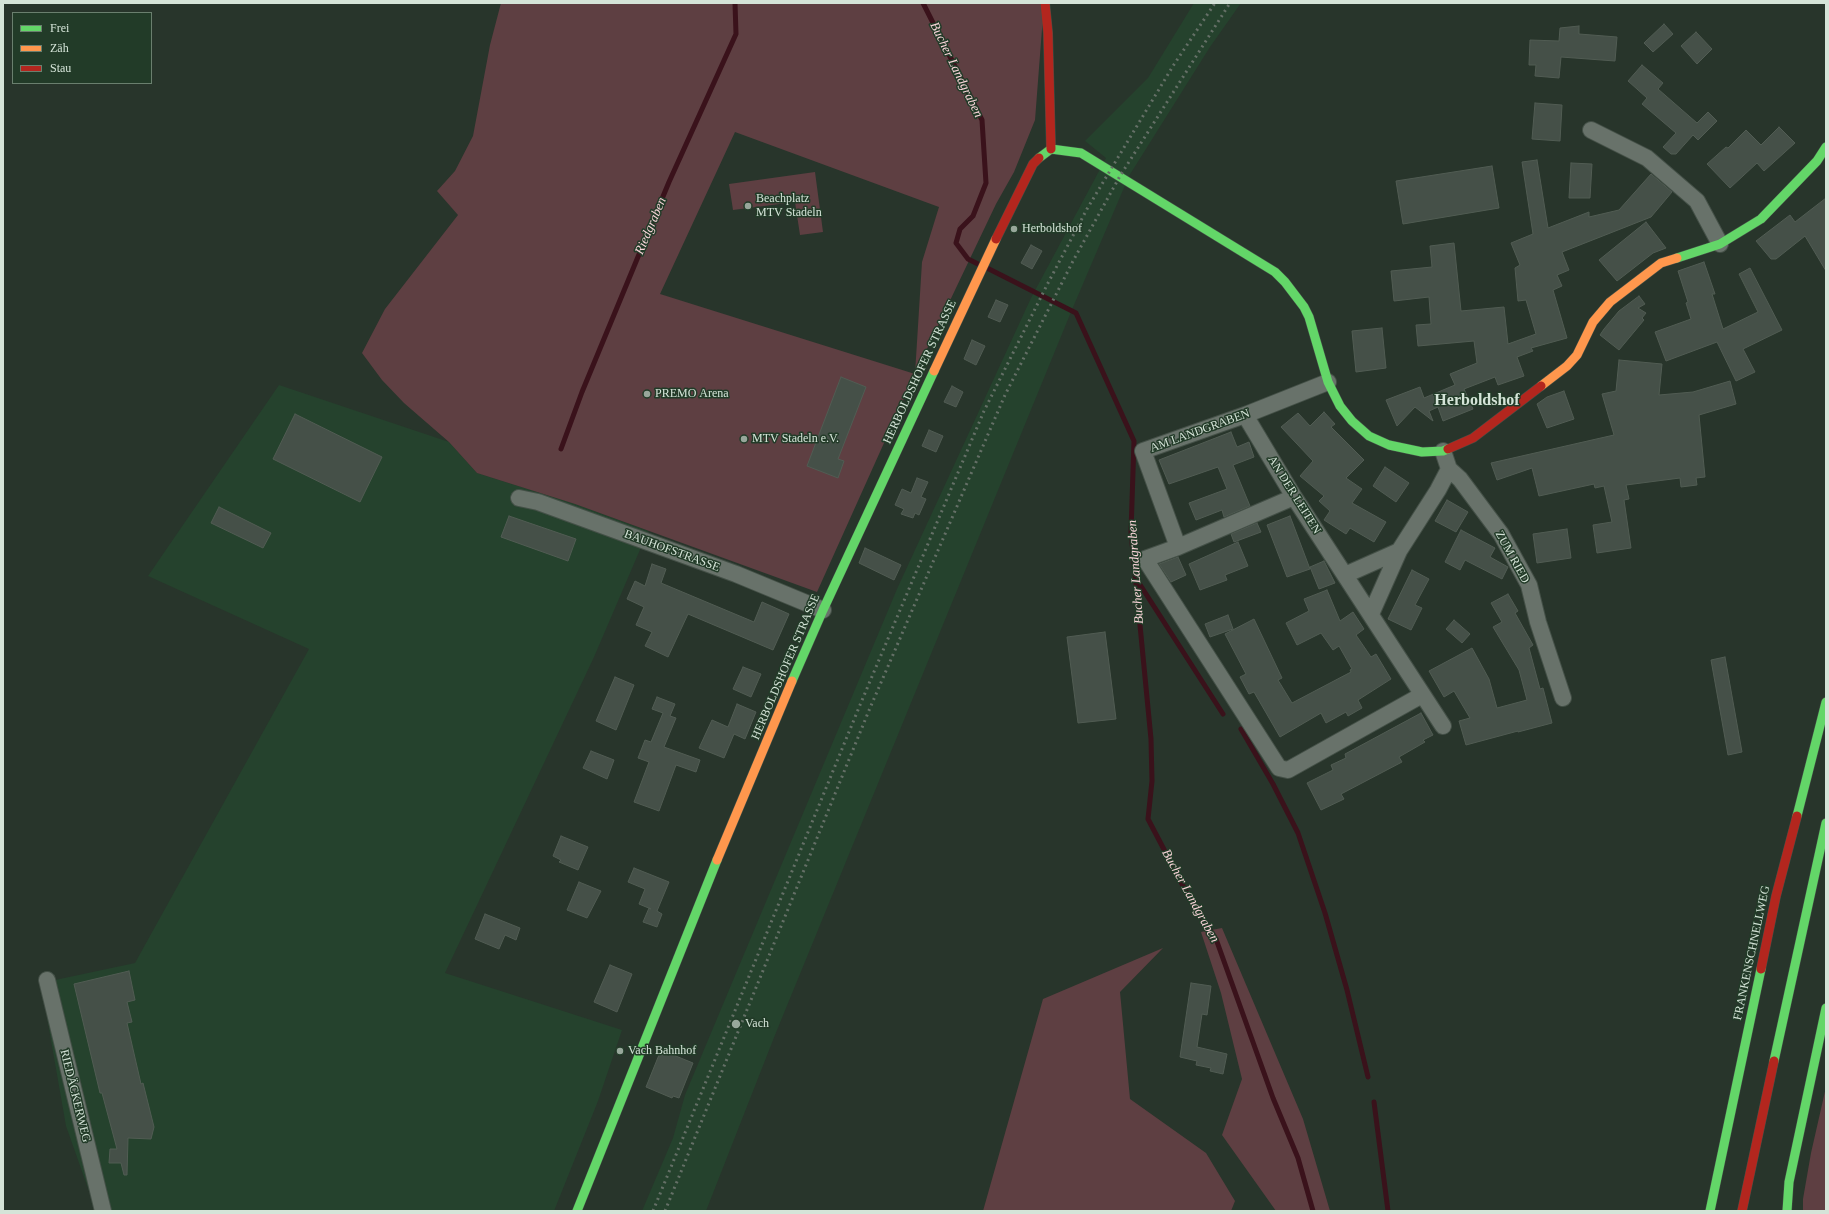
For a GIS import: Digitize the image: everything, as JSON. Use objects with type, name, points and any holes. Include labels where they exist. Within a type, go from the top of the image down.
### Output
[{"type":"main road","points":[[1045,3],[1048,33],[1051,149],[1075,152],[1095,161],[1275,272],[1285,282],[1304,307],[1309,317],[1328,382],[1340,406],[1352,421],[1369,436],[1389,445],[1422,452],[1443,451],[1473,438],[1567,366],[1577,355],[1593,322],[1610,302],[1661,263],[1720,244],[1761,219],[1817,161],[1826,147]]},
{"type":"main road","name":"HERBOLDSHOFER STRASSE","points":[[577,1211],[733,819],[823,610],[978,275],[1033,164],[1051,149]]},
{"type":"main road","name":"FRANKENSCHNELLWEG","points":[[1710,1211],[1776,896],[1826,702]]},
{"type":"main road","points":[[1742,1211],[1826,822]]},
{"type":"main road","points":[[1787,1211],[1788,1182],[1826,1008]]},
{"type":"street","points":[[1591,130],[1647,158],[1697,201],[1720,244]]},
{"type":"street","name":"AM LANDGRABEN","points":[[1178,547],[1143,451],[1245,415],[1328,382]]},
{"type":"street","name":"AN DER LEITEN","points":[[1245,415],[1294,497],[1443,726]]},
{"type":"street","name":"ZUM RIED","points":[[1443,451],[1449,469],[1460,479],[1500,534],[1528,585],[1538,622],[1563,698]]},
{"type":"street","points":[[1371,614],[1399,551],[1438,490],[1449,469]]},
{"type":"street","points":[[1294,497],[1178,547],[1145,559],[1279,768],[1288,770],[1422,695]]},
{"type":"street","name":"BAUHOFSTRASSE","points":[[519,498],[538,502],[736,574],[823,610]]},
{"type":"street","points":[[1345,575],[1399,551]]},
{"type":"street","name":"RIEDÄCKERWEG","points":[[47,980],[103,1211]]},
{"type":"shaded area","points":[[501,3],[1044,3],[1035,120],[1014,172],[996,204],[915,374],[817,592],[575,504],[477,473],[449,442],[404,403],[382,380],[362,353],[385,309],[458,215],[437,191],[455,171],[473,136],[490,45]],"holes":[[[735,132],[939,207],[922,262],[915,374],[660,294]]]},
{"type":"shaded area","points":[[1194,3],[1241,3],[1210,47],[1129,176],[1071,312],[775,1035],[706,1211],[642,1211],[673,1138],[685,1095],[897,589],[1031,298],[1106,158],[1085,141],[1148,78]]},
{"type":"shaded area","name":"Beachplatz MTV Stadeln","points":[[815,172],[823,232],[800,235],[795,202],[733,210],[729,184]]},
{"type":"shaded area","points":[[279,385],[449,442],[477,473],[575,504],[648,531],[594,657],[445,973],[622,1030],[598,1101],[554,1211],[96,1211],[66,1126],[41,983],[135,963],[309,649],[148,576]]},
{"type":"shaded area","points":[[1222,928],[1303,1119],[1330,1211],[1276,1211],[1222,1135],[1242,1079],[1221,993],[1201,932]]},
{"type":"shaded area","points":[[1163,948],[1120,992],[1130,1099],[1206,1153],[1235,1201],[1231,1211],[983,1211],[1043,999]]},
{"type":"shaded area","points":[[1826,1087],[1826,1211],[1803,1211],[1803,1199],[1811,1153]]},
{"type":"building","points":[[1664,24],[1673,34],[1653,52],[1644,43]]},
{"type":"building","points":[[1579,26],[1579,34],[1617,37],[1615,61],[1561,57],[1559,78],[1535,76],[1536,65],[1529,65],[1530,40],[1559,41],[1560,28]]},
{"type":"building","points":[[1696,32],[1712,49],[1697,64],[1681,46]]},
{"type":"building","points":[[1642,65],[1663,83],[1658,89],[1697,123],[1708,112],[1717,121],[1698,140],[1693,135],[1676,154],[1671,154],[1663,147],[1676,133],[1642,104],[1647,98],[1628,81]]},
{"type":"building","points":[[1535,103],[1562,105],[1560,141],[1532,139]]},
{"type":"building","points":[[1779,127],[1795,143],[1764,171],[1757,163],[1730,188],[1707,164],[1726,147],[1728,148],[1746,130],[1761,145]]},
{"type":"building","points":[[1537,160],[1548,228],[1589,212],[1589,217],[1619,210],[1651,174],[1672,192],[1651,217],[1562,252],[1569,270],[1557,275],[1562,286],[1553,290],[1567,338],[1531,348],[1533,351],[1517,357],[1524,376],[1498,385],[1495,377],[1464,389],[1473,409],[1443,421],[1438,407],[1429,411],[1433,421],[1415,407],[1397,426],[1386,400],[1420,387],[1424,398],[1455,385],[1450,374],[1477,363],[1474,341],[1418,346],[1416,325],[1431,324],[1429,297],[1394,301],[1391,271],[1432,267],[1430,246],[1454,243],[1461,311],[1504,307],[1508,344],[1536,334],[1526,300],[1518,301],[1515,268],[1520,265],[1511,243],[1533,234],[1522,162]]},
{"type":"building","points":[[1571,163],[1592,164],[1590,198],[1569,198]]},
{"type":"building","points":[[1492,166],[1499,208],[1403,224],[1396,181]]},
{"type":"building","points":[[1826,198],[1826,271],[1805,236],[1776,259],[1771,259],[1756,241],[1790,215],[1795,222]]},
{"type":"building","points":[[1646,222],[1666,248],[1653,253],[1617,281],[1599,260]]},
{"type":"building","points":[[1031,245],[1042,251],[1032,269],[1021,263]]},
{"type":"building","points":[[1704,262],[1715,294],[1712,294],[1723,329],[1758,312],[1739,274],[1750,268],[1782,330],[1743,349],[1755,372],[1736,381],[1717,342],[1666,361],[1655,332],[1691,319],[1686,303],[1688,302],[1678,271]]},
{"type":"building","points":[[1639,296],[1645,304],[1638,308],[1646,313],[1642,318],[1644,320],[1619,350],[1600,335],[1619,311]]},
{"type":"building","points":[[996,300],[1008,305],[1000,322],[988,317]]},
{"type":"building","points":[[1382,328],[1386,368],[1356,372],[1352,331]]},
{"type":"building","points":[[972,340],[985,346],[976,365],[964,359]]},
{"type":"building","points":[[1619,360],[1662,364],[1659,395],[1693,392],[1730,381],[1736,404],[1699,415],[1705,477],[1696,478],[1697,485],[1681,487],[1680,478],[1626,485],[1629,499],[1624,500],[1631,548],[1597,553],[1593,525],[1612,522],[1604,486],[1595,488],[1594,484],[1539,496],[1532,468],[1497,480],[1491,463],[1614,435],[1602,394],[1616,391]]},
{"type":"building","name":"MTV Stadeln e.V.","points":[[841,377],[866,387],[838,459],[844,461],[838,478],[807,466]]},
{"type":"building","points":[[952,386],[963,392],[956,407],[944,402]]},
{"type":"building","points":[[1564,391],[1574,419],[1547,428],[1537,404],[1547,397]]},
{"type":"building","points":[[1324,412],[1335,424],[1331,427],[1364,460],[1346,478],[1362,489],[1352,503],[1386,522],[1374,542],[1350,528],[1346,534],[1324,520],[1330,511],[1319,501],[1324,496],[1300,476],[1313,461],[1281,427],[1298,413],[1310,426]]},
{"type":"building","points":[[295,414],[382,457],[360,502],[273,459]]},
{"type":"building","points":[[929,430],[943,436],[936,452],[922,446]]},
{"type":"building","points":[[1231,432],[1237,447],[1249,442],[1254,457],[1233,465],[1250,506],[1224,517],[1222,510],[1196,520],[1189,503],[1227,489],[1218,467],[1169,484],[1159,460]]},
{"type":"building","points":[[1385,467],[1409,483],[1396,502],[1373,486]]},
{"type":"building","points":[[917,478],[928,482],[921,497],[926,499],[919,515],[915,513],[913,518],[901,514],[904,509],[895,505],[902,489],[911,493]]},
{"type":"building","points":[[1447,500],[1468,512],[1456,532],[1435,521]]},
{"type":"building","points":[[219,507],[271,533],[263,548],[211,523]]},
{"type":"building","points":[[509,516],[576,539],[568,561],[501,537]]},
{"type":"building","points":[[1290,516],[1310,569],[1287,577],[1267,525]]},
{"type":"building","points":[[1257,523],[1261,532],[1234,542],[1231,534]]},
{"type":"building","points":[[1567,529],[1571,558],[1537,563],[1533,534]]},
{"type":"building","points":[[1461,530],[1495,548],[1490,557],[1508,567],[1502,579],[1465,560],[1460,570],[1445,562]]},
{"type":"building","points":[[1238,542],[1248,566],[1225,575],[1227,580],[1200,590],[1189,564]]},
{"type":"building","points":[[865,548],[901,565],[894,580],[859,563]]},
{"type":"building","points":[[1178,557],[1186,575],[1171,582],[1159,564]]},
{"type":"building","points":[[1324,561],[1335,583],[1319,589],[1310,567]]},
{"type":"building","points":[[652,564],[666,569],[661,583],[754,622],[762,602],[789,614],[773,650],[688,614],[668,657],[645,646],[652,632],[636,625],[644,607],[627,599],[635,581],[645,586]]},
{"type":"building","points":[[1412,570],[1429,579],[1415,605],[1422,608],[1411,630],[1388,619]]},
{"type":"building","points":[[1327,590],[1340,621],[1353,612],[1364,629],[1356,635],[1371,657],[1376,654],[1391,679],[1358,700],[1362,708],[1348,716],[1346,712],[1326,723],[1321,713],[1280,737],[1254,692],[1249,694],[1240,677],[1246,674],[1225,634],[1254,619],[1282,678],[1278,680],[1292,703],[1351,672],[1350,670],[1352,669],[1339,646],[1333,650],[1321,633],[1297,645],[1286,623],[1309,611],[1304,599]]},
{"type":"building","points":[[1508,594],[1518,611],[1515,613],[1533,645],[1529,648],[1540,689],[1543,688],[1552,723],[1466,745],[1459,721],[1470,718],[1454,691],[1444,697],[1429,671],[1472,648],[1489,679],[1497,708],[1527,700],[1519,670],[1493,627],[1502,622],[1491,603]]},
{"type":"building","points":[[1228,615],[1233,629],[1210,637],[1205,624]]},
{"type":"building","points":[[1454,620],[1470,634],[1462,643],[1446,629]]},
{"type":"building","points":[[1105,632],[1116,719],[1078,723],[1067,637]]},
{"type":"building","points":[[1725,657],[1742,752],[1728,755],[1711,660]]},
{"type":"building","points":[[743,667],[761,674],[751,697],[733,689]]},
{"type":"building","points":[[615,677],[634,685],[616,730],[596,721]]},
{"type":"building","points":[[657,697],[675,704],[670,716],[676,718],[664,747],[700,760],[696,772],[676,765],[659,811],[634,802],[649,762],[638,758],[645,740],[651,742],[663,713],[652,709]]},
{"type":"building","points":[[737,704],[756,712],[745,739],[734,734],[724,758],[699,748],[712,720],[728,727]]},
{"type":"building","points":[[1421,713],[1433,735],[1423,740],[1425,742],[1399,757],[1402,762],[1341,794],[1344,799],[1321,810],[1307,783],[1333,770],[1331,765],[1346,758],[1345,754]]},
{"type":"building","points":[[591,751],[614,760],[607,779],[583,768]]},
{"type":"building","points":[[561,836],[588,847],[578,870],[559,862],[561,860],[553,856]]},
{"type":"building","points":[[634,868],[669,882],[657,911],[662,914],[657,927],[643,922],[649,908],[639,904],[645,889],[628,882]]},
{"type":"building","points":[[579,882],[601,891],[587,918],[567,910]]},
{"type":"building","points":[[485,914],[520,928],[516,940],[505,935],[499,949],[475,939]]},
{"type":"building","points":[[610,965],[632,974],[617,1012],[594,1002]]},
{"type":"building","points":[[129,971],[135,1000],[127,1002],[132,1022],[127,1023],[141,1084],[143,1083],[154,1127],[151,1139],[128,1138],[127,1175],[124,1175],[121,1163],[109,1163],[110,1149],[117,1149],[102,1093],[100,1093],[74,984]]},
{"type":"building","points":[[1191,983],[1211,986],[1207,1015],[1202,1014],[1197,1047],[1227,1054],[1223,1074],[1210,1071],[1211,1068],[1196,1065],[1197,1061],[1180,1057]]},
{"type":"building","points":[[661,1050],[693,1063],[679,1098],[673,1096],[672,1098],[646,1087]]},
{"type":"waterway","name":"Riedgraben","points":[[561,449],[582,392],[669,182],[736,34],[735,3]]},
{"type":"waterway","name":"Bucher Landgraben","points":[[923,3],[982,120],[986,183],[973,216],[960,229],[956,243],[968,259],[978,264]]},
{"type":"waterway","name":"Bucher Landgraben","points":[[987,268],[1076,313],[1134,441],[1131,532],[1151,739],[1152,781],[1148,819],[1191,901],[1216,939],[1273,1098],[1298,1158],[1313,1211]]},
{"type":"waterway","points":[[1137,580],[1223,714]]},
{"type":"waterway","points":[[1241,729],[1273,784],[1298,833],[1325,913],[1347,990],[1368,1077]]},
{"type":"waterway","points":[[1374,1102],[1388,1211]]},
{"type":"railway","points":[[653,1211],[860,705],[984,411],[1087,209],[1173,66],[1215,3]]},
{"type":"railway","points":[[665,1211],[870,708],[1005,395],[1073,261],[1120,176],[1230,3]]},
{"type":"traffic: fast","points":[[1677,258],[1720,244],[1761,219],[1817,161],[1826,147]]},
{"type":"traffic: fast","points":[[1039,158],[1051,149],[1081,153],[1275,272],[1285,282],[1304,307],[1309,317],[1328,382],[1340,406],[1352,421],[1369,436],[1389,445],[1422,452],[1443,451],[1448,449]]},
{"type":"traffic: fast","points":[[792,681],[823,610],[934,371]]},
{"type":"traffic: fast","points":[[1797,816],[1826,702]]},
{"type":"traffic: fast","points":[[1774,1061],[1826,823]]},
{"type":"traffic: fast","points":[[577,1211],[717,860]]},
{"type":"traffic: fast","points":[[1710,1211],[1761,969]]},
{"type":"traffic: fast","points":[[1787,1211],[1789,1182],[1826,1008]]},
{"type":"traffic: slow","points":[[934,371],[996,239]]},
{"type":"traffic: slow","points":[[1541,386],[1567,366],[1577,355],[1593,322],[1610,302],[1661,263],[1677,258]]},
{"type":"traffic: slow","points":[[717,860],[792,681]]},
{"type":"traffic: jam","points":[[1045,3],[1048,33],[1051,149]]},
{"type":"traffic: jam","points":[[996,239],[1033,164],[1039,158]]},
{"type":"traffic: jam","points":[[1448,449],[1473,438],[1541,386]]},
{"type":"traffic: jam","points":[[1761,969],[1776,896],[1797,816]]},
{"type":"traffic: jam","points":[[1742,1211],[1774,1061]]},
{"type":"place","name":"Beachplatz MTV Stadeln","points":[[748,206]]},
{"type":"place","name":"Herboldshof","points":[[1014,229]]},
{"type":"place","name":"PREMO Arena","points":[[647,394]]},
{"type":"place","name":"MTV Stadeln e.V.","points":[[744,439]]},
{"type":"place","name":"Vach","points":[[736,1024]]},
{"type":"place","name":"Vach Bahnhof","points":[[620,1051]]},
{"type":"district","name":"Herboldshof","points":[[1477,401]]}]
